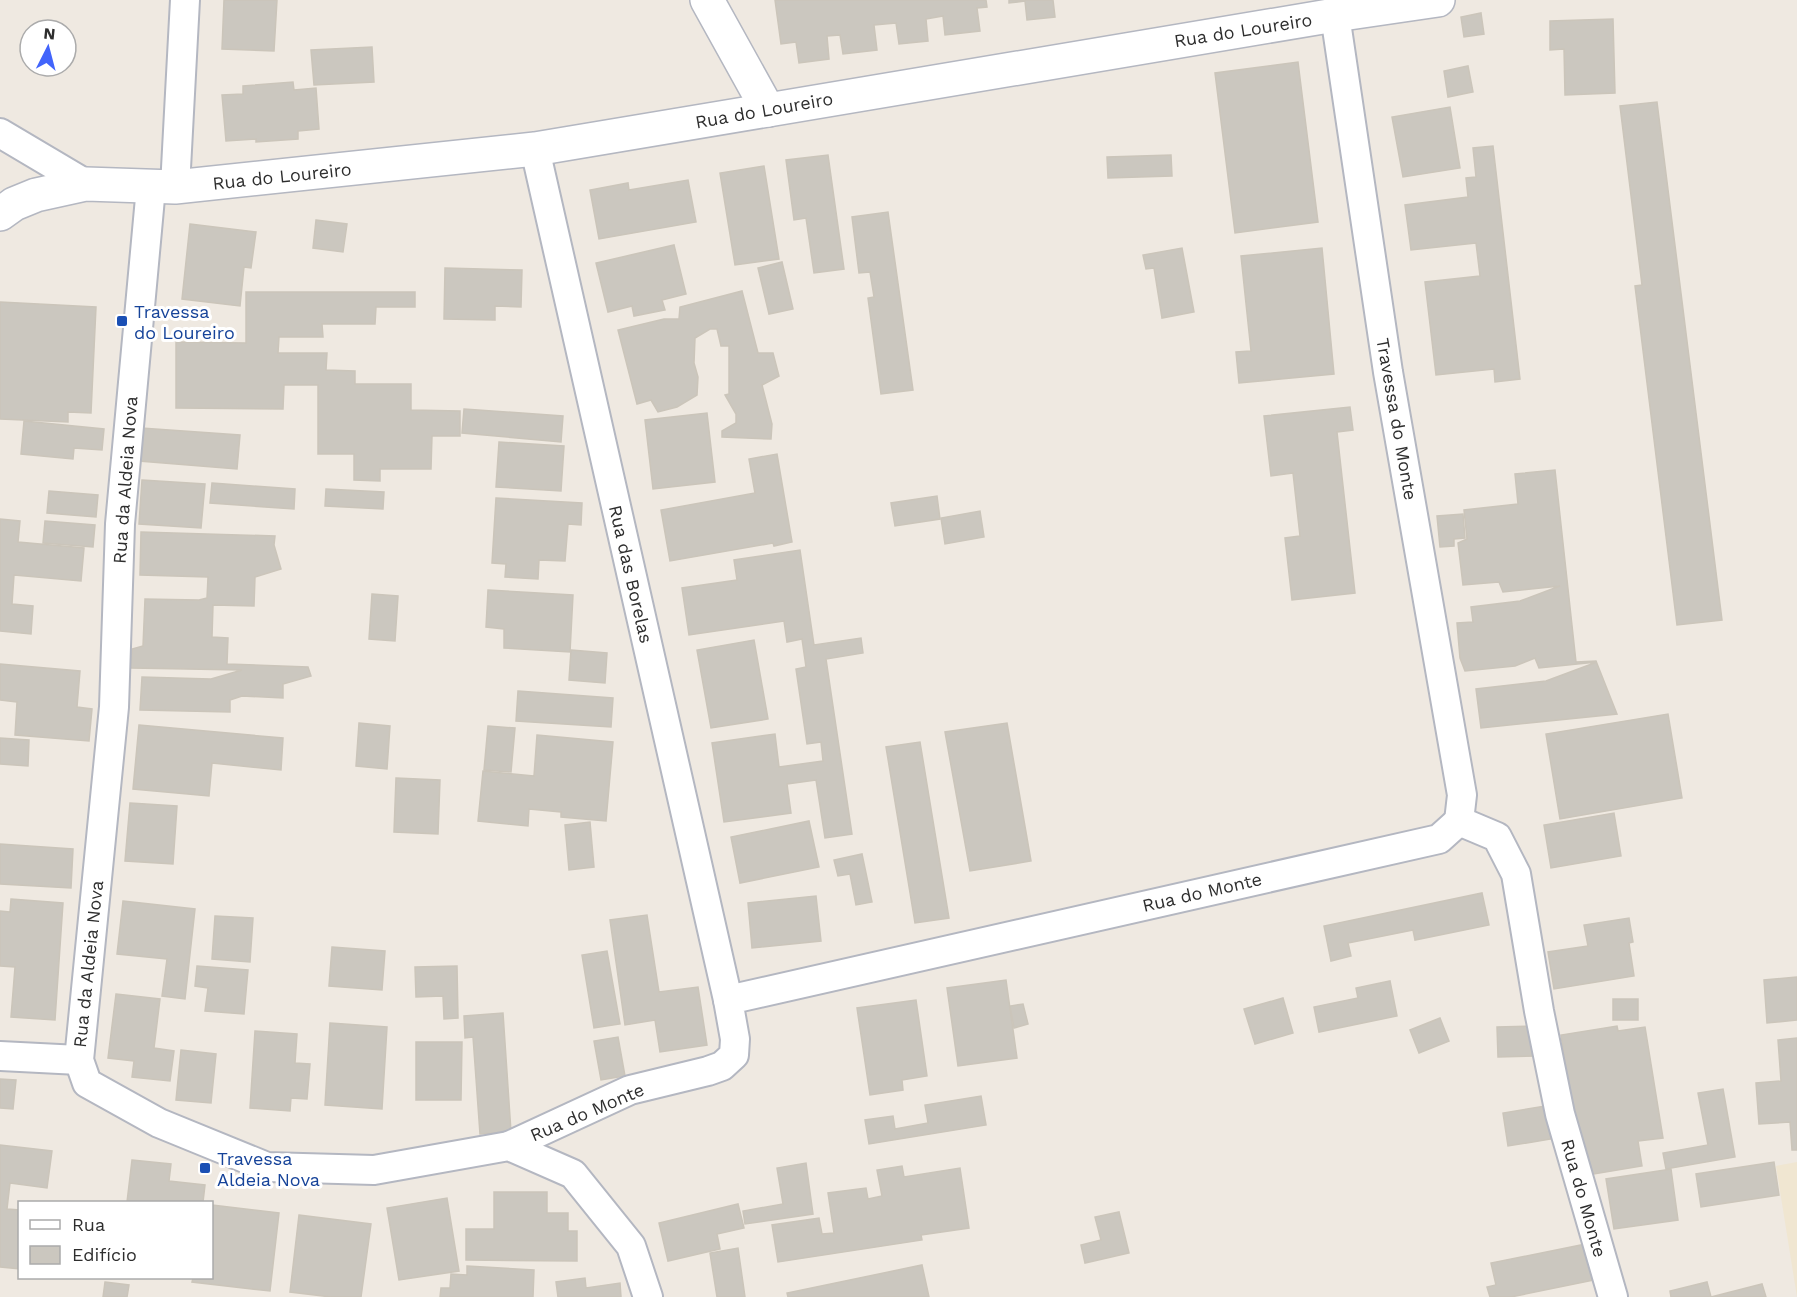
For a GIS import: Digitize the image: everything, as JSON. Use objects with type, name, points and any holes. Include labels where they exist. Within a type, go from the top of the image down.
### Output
[{"type":"main road","points":[[707,0],[768,110]]},
{"type":"main road","name":"Rua do Loureiro","points":[[0,214],[14,204],[36,195],[86,184],[163,187],[535,149],[1335,15],[1438,0]]},
{"type":"street","points":[[163,187],[185,0]]},
{"type":"street","name":"Travessa do Monte","points":[[1335,15],[1388,372],[1462,795],[1459,821]]},
{"type":"street","points":[[0,133],[86,184]]},
{"type":"street","name":"Rua das Borelas","points":[[535,149],[728,1000]]},
{"type":"street","name":"Rua da Aldeia Nova","points":[[163,187],[120,524],[114,707],[79,1060],[87,1083],[159,1122],[267,1167],[374,1170],[508,1146]]},
{"type":"street","name":"Rua do Monte","points":[[508,1146],[630,1090],[722,1066],[734,1055],[735,1039],[728,1000],[1439,838],[1459,821],[1497,837],[1516,874],[1539,1011],[1560,1114],[1613,1297]]},
{"type":"street","points":[[0,1056],[79,1060]]},
{"type":"street","points":[[508,1146],[573,1174],[631,1246],[648,1297]]},
{"type":"shaded area","points":[[1797,1162],[1797,1297],[1776,1166]]},
{"type":"building","points":[[224,0],[277,0],[274,51],[222,49]]},
{"type":"building","points":[[775,0],[986,0],[987,7],[977,8],[980,31],[945,35],[943,16],[926,19],[928,41],[899,44],[896,23],[874,25],[877,50],[843,54],[840,35],[827,36],[829,59],[799,63],[796,42],[781,44]]},
{"type":"building","points":[[1009,0],[1053,0],[1055,17],[1027,20],[1025,1],[1009,3]]},
{"type":"building","points":[[1481,13],[1484,34],[1464,37],[1461,17]]},
{"type":"building","points":[[1613,19],[1615,93],[1565,95],[1564,49],[1550,50],[1550,21]]},
{"type":"building","points":[[372,47],[374,82],[314,85],[311,50]]},
{"type":"building","points":[[1298,62],[1318,222],[1235,233],[1215,73]]},
{"type":"building","points":[[1468,66],[1473,92],[1448,97],[1444,71]]},
{"type":"building","points":[[293,82],[294,90],[316,88],[319,129],[298,131],[298,139],[256,142],[256,139],[226,141],[222,95],[243,94],[243,86]]},
{"type":"building","points":[[1657,102],[1722,620],[1677,625],[1635,286],[1642,285],[1620,106]]},
{"type":"building","points":[[1450,107],[1460,168],[1403,177],[1392,117]]},
{"type":"building","points":[[1493,146],[1520,379],[1495,382],[1494,369],[1436,375],[1425,282],[1480,276],[1476,243],[1411,250],[1405,205],[1468,197],[1466,178],[1476,177],[1473,148]]},
{"type":"building","points":[[828,155],[844,269],[814,273],[806,218],[794,220],[786,160]]},
{"type":"building","points":[[1171,155],[1172,176],[1108,178],[1107,157]]},
{"type":"building","points":[[764,166],[779,259],[735,265],[720,173]]},
{"type":"building","points":[[688,180],[696,222],[599,239],[590,190],[628,183],[629,190]]},
{"type":"building","points":[[888,212],[913,390],[881,394],[868,298],[874,297],[870,272],[859,273],[852,217]]},
{"type":"building","points":[[316,220],[347,224],[343,252],[313,248]]},
{"type":"building","points":[[190,224],[256,232],[251,268],[244,267],[240,306],[182,299]]},
{"type":"building","points":[[674,245],[686,294],[662,300],[665,310],[634,316],[632,306],[608,312],[596,263]]},
{"type":"building","points":[[1182,248],[1194,312],[1162,318],[1154,268],[1146,269],[1143,255]]},
{"type":"building","points":[[1322,248],[1334,374],[1239,383],[1236,352],[1251,351],[1241,256]]},
{"type":"building","points":[[782,262],[793,309],[769,314],[758,268]]},
{"type":"building","points":[[445,268],[522,270],[521,307],[495,306],[495,320],[444,319]]},
{"type":"building","points":[[742,291],[758,353],[773,353],[779,376],[762,385],[772,424],[771,439],[722,437],[722,431],[736,423],[736,414],[725,395],[729,394],[729,346],[721,346],[717,329],[710,329],[695,338],[694,363],[698,377],[697,395],[677,407],[658,412],[651,400],[637,404],[618,330],[664,319],[679,319],[680,307]]},
{"type":"building","points":[[246,292],[415,292],[415,307],[376,307],[375,324],[322,324],[323,337],[279,337],[278,353],[327,353],[326,370],[355,371],[355,384],[411,384],[411,410],[460,411],[460,436],[432,436],[431,469],[380,469],[380,481],[354,480],[354,454],[318,454],[318,385],[284,385],[283,409],[176,408],[176,342],[246,343]]},
{"type":"building","points":[[0,302],[96,307],[91,413],[68,412],[68,422],[0,419]]},
{"type":"building","points":[[1350,407],[1353,430],[1337,432],[1355,593],[1292,600],[1285,538],[1300,536],[1293,473],[1271,476],[1264,416]]},
{"type":"building","points":[[464,409],[563,416],[561,442],[462,433]]},
{"type":"building","points":[[707,413],[715,482],[653,489],[645,420]]},
{"type":"building","points":[[24,421],[104,429],[102,450],[74,448],[73,459],[21,454]]},
{"type":"building","points":[[141,428],[240,435],[237,469],[139,461]]},
{"type":"building","points":[[499,442],[564,446],[561,491],[496,487]]},
{"type":"building","points":[[777,454],[792,542],[774,546],[773,543],[670,561],[661,510],[755,493],[749,459]]},
{"type":"building","points":[[1555,470],[1576,662],[1596,662],[1539,668],[1535,658],[1515,666],[1465,671],[1460,658],[1457,623],[1473,622],[1471,607],[1520,601],[1560,586],[1503,592],[1499,582],[1463,585],[1458,543],[1467,539],[1464,510],[1518,504],[1515,474]]},
{"type":"building","points":[[142,480],[205,484],[201,528],[139,524]]},
{"type":"building","points":[[212,483],[295,489],[294,509],[210,503]]},
{"type":"building","points":[[326,489],[384,492],[383,509],[325,506]]},
{"type":"building","points":[[49,491],[98,495],[96,517],[47,513]]},
{"type":"building","points":[[937,496],[940,519],[895,526],[891,503]]},
{"type":"building","points":[[496,498],[582,503],[581,525],[568,524],[565,561],[539,560],[538,579],[505,577],[506,564],[492,563]]},
{"type":"building","points":[[980,511],[984,537],[945,544],[941,518]]},
{"type":"building","points":[[1463,514],[1465,538],[1454,539],[1454,546],[1440,547],[1437,516]]},
{"type":"building","points":[[0,519],[20,521],[18,542],[84,548],[81,581],[14,575],[12,604],[33,606],[31,634],[0,631]]},
{"type":"building","points":[[45,521],[95,525],[93,547],[43,543]]},
{"type":"building","points":[[141,532],[275,536],[274,545],[281,569],[255,577],[254,606],[213,605],[212,637],[228,638],[227,664],[308,667],[311,676],[283,684],[283,698],[242,696],[230,700],[230,712],[140,710],[142,677],[211,679],[242,670],[131,668],[132,649],[143,646],[145,599],[199,600],[207,598],[208,577],[140,575]]},
{"type":"building","points":[[800,550],[814,645],[861,638],[863,653],[826,659],[852,834],[825,838],[816,780],[787,784],[791,813],[724,822],[712,743],[775,734],[779,767],[823,761],[821,742],[807,744],[796,669],[806,667],[802,639],[787,642],[784,621],[689,635],[682,588],[737,580],[734,560]]},
{"type":"building","points":[[488,590],[573,595],[570,652],[504,648],[504,629],[486,627]]},
{"type":"building","points":[[372,594],[398,596],[395,641],[369,639]]},
{"type":"building","points":[[754,640],[768,719],[711,728],[697,650]]},
{"type":"building","points":[[571,650],[607,653],[605,683],[569,680]]},
{"type":"building","points":[[1596,662],[1617,714],[1481,728],[1476,689],[1546,681]]},
{"type":"building","points":[[0,664],[80,671],[77,707],[92,709],[89,741],[15,735],[17,702],[0,700]]},
{"type":"building","points":[[518,691],[613,698],[611,727],[516,721]]},
{"type":"building","points":[[1668,714],[1682,798],[1560,819],[1546,734]]},
{"type":"building","points":[[359,723],[390,726],[387,769],[356,766]]},
{"type":"building","points":[[1007,723],[1031,861],[970,871],[945,732]]},
{"type":"building","points":[[139,725],[283,738],[281,770],[212,763],[209,796],[133,789]]},
{"type":"building","points":[[488,726],[515,728],[511,772],[484,770]]},
{"type":"building","points":[[537,735],[613,742],[606,821],[561,817],[561,812],[529,809],[528,826],[478,821],[483,771],[534,776]]},
{"type":"building","points":[[0,738],[29,740],[28,766],[0,764]]},
{"type":"building","points":[[920,742],[949,918],[915,923],[886,747]]},
{"type":"building","points":[[396,778],[440,780],[438,834],[394,832]]},
{"type":"building","points":[[130,803],[177,806],[173,864],[125,861]]},
{"type":"building","points":[[1614,813],[1621,856],[1551,868],[1544,825]]},
{"type":"building","points":[[809,821],[819,867],[740,883],[731,837]]},
{"type":"building","points":[[590,822],[594,867],[569,870],[565,825]]},
{"type":"building","points":[[0,844],[73,849],[71,888],[0,884]]},
{"type":"building","points":[[862,854],[872,902],[856,905],[850,874],[838,876],[834,860]]},
{"type":"building","points":[[1482,893],[1489,925],[1415,940],[1413,930],[1348,943],[1351,956],[1331,961],[1324,926]]},
{"type":"building","points":[[816,896],[821,941],[752,948],[748,903]]},
{"type":"building","points":[[11,899],[63,903],[55,1020],[11,1017],[15,967],[0,966],[0,911],[10,912]]},
{"type":"building","points":[[123,901],[195,909],[185,999],[162,996],[167,959],[117,954]]},
{"type":"building","points":[[647,915],[659,992],[698,987],[707,1045],[660,1052],[655,1020],[625,1025],[610,920]]},
{"type":"building","points":[[215,916],[253,918],[250,962],[212,959]]},
{"type":"building","points":[[1629,918],[1633,942],[1629,943],[1634,976],[1554,989],[1548,952],[1588,946],[1584,925]]},
{"type":"building","points":[[332,947],[385,951],[382,990],[329,986]]},
{"type":"building","points":[[607,951],[620,1024],[594,1028],[582,955]]},
{"type":"building","points":[[197,966],[248,970],[244,1014],[205,1011],[208,988],[195,986]]},
{"type":"building","points":[[457,966],[458,1018],[444,1019],[443,996],[416,997],[415,967]]},
{"type":"building","points":[[1797,977],[1797,1020],[1767,1023],[1764,980]]},
{"type":"building","points":[[1006,980],[1017,1058],[958,1066],[947,988]]},
{"type":"building","points":[[1390,981],[1397,1016],[1319,1032],[1314,1007],[1358,998],[1356,988]]},
{"type":"building","points":[[116,994],[160,999],[154,1048],[174,1051],[170,1081],[132,1077],[134,1061],[108,1058]]},
{"type":"building","points":[[1283,998],[1293,1033],[1255,1044],[1244,1009]]},
{"type":"building","points":[[1613,999],[1638,999],[1638,1020],[1613,1020]]},
{"type":"building","points":[[916,1000],[927,1076],[902,1080],[903,1090],[870,1095],[857,1008]]},
{"type":"building","points":[[1023,1004],[1028,1024],[1014,1028],[1010,1006]]},
{"type":"building","points":[[503,1013],[511,1132],[480,1134],[473,1037],[465,1038],[464,1016]]},
{"type":"building","points":[[1440,1018],[1449,1041],[1419,1053],[1410,1030]]},
{"type":"building","points":[[330,1023],[387,1027],[382,1109],[325,1105]]},
{"type":"building","points":[[1535,1026],[1536,1056],[1498,1057],[1497,1027]]},
{"type":"building","points":[[1617,1026],[1618,1031],[1645,1027],[1663,1138],[1638,1141],[1642,1166],[1582,1176],[1561,1035]]},
{"type":"building","points":[[255,1031],[297,1034],[295,1063],[310,1064],[307,1099],[291,1098],[290,1111],[250,1108]]},
{"type":"building","points":[[618,1037],[625,1076],[601,1080],[594,1041]]},
{"type":"building","points":[[1797,1038],[1797,1150],[1792,1150],[1790,1122],[1759,1124],[1756,1083],[1781,1081],[1778,1040]]},
{"type":"building","points":[[416,1042],[462,1042],[461,1100],[416,1100]]},
{"type":"building","points":[[181,1050],[216,1054],[211,1103],[176,1100]]},
{"type":"building","points":[[0,1079],[16,1080],[13,1109],[0,1108]]},
{"type":"building","points":[[1723,1089],[1735,1157],[1666,1169],[1663,1153],[1708,1145],[1698,1093]]},
{"type":"building","points":[[981,1096],[986,1125],[869,1144],[865,1120],[893,1116],[895,1129],[928,1123],[925,1105]]},
{"type":"building","points":[[1545,1106],[1551,1139],[1508,1146],[1503,1113]]},
{"type":"building","points":[[0,1145],[52,1151],[47,1188],[10,1183],[7,1209],[18,1210],[18,1269],[0,1267]]},
{"type":"building","points":[[132,1160],[171,1164],[169,1181],[205,1185],[203,1201],[127,1201]]},
{"type":"building","points":[[1774,1162],[1779,1195],[1701,1207],[1696,1174]]},
{"type":"building","points":[[806,1163],[813,1214],[745,1224],[743,1211],[783,1204],[777,1168]]},
{"type":"building","points":[[902,1166],[904,1177],[960,1168],[969,1228],[921,1235],[922,1240],[778,1262],[772,1225],[819,1218],[822,1234],[834,1233],[828,1193],[866,1188],[868,1199],[882,1196],[877,1170]]},
{"type":"building","points":[[1671,1169],[1678,1220],[1614,1229],[1606,1179]]},
{"type":"building","points":[[494,1192],[547,1192],[547,1213],[568,1213],[568,1231],[577,1231],[577,1261],[466,1260],[466,1229],[494,1229]]},
{"type":"building","points":[[447,1198],[459,1271],[399,1280],[387,1208]]},
{"type":"building","points":[[738,1204],[744,1228],[717,1234],[720,1249],[668,1261],[659,1223]]},
{"type":"building","points":[[213,1205],[279,1213],[270,1291],[192,1282],[193,1279],[213,1279]]},
{"type":"building","points":[[1119,1212],[1129,1253],[1085,1263],[1081,1245],[1101,1240],[1095,1217]]},
{"type":"building","points":[[299,1215],[371,1224],[361,1297],[331,1297],[290,1292]]},
{"type":"building","points":[[1591,1243],[1599,1279],[1511,1297],[1490,1297],[1487,1287],[1496,1285],[1491,1263]]},
{"type":"building","points":[[738,1248],[745,1297],[717,1297],[710,1253]]},
{"type":"building","points":[[922,1265],[929,1297],[788,1297],[787,1293]]},
{"type":"building","points":[[467,1266],[534,1270],[533,1297],[440,1297],[441,1288],[450,1288],[451,1274],[467,1275]]},
{"type":"building","points":[[585,1278],[586,1288],[620,1283],[621,1297],[558,1297],[556,1282]]},
{"type":"building","points":[[105,1282],[129,1285],[127,1297],[103,1297]]},
{"type":"building","points":[[1707,1282],[1711,1297],[1671,1297],[1670,1291]]},
{"type":"building","points":[[1762,1284],[1766,1297],[1711,1297]]},
{"type":"place","name":"Travessa do Loureiro","points":[[122,321]]},
{"type":"place","name":"Travessa Aldeia Nova","points":[[205,1168]]}]
